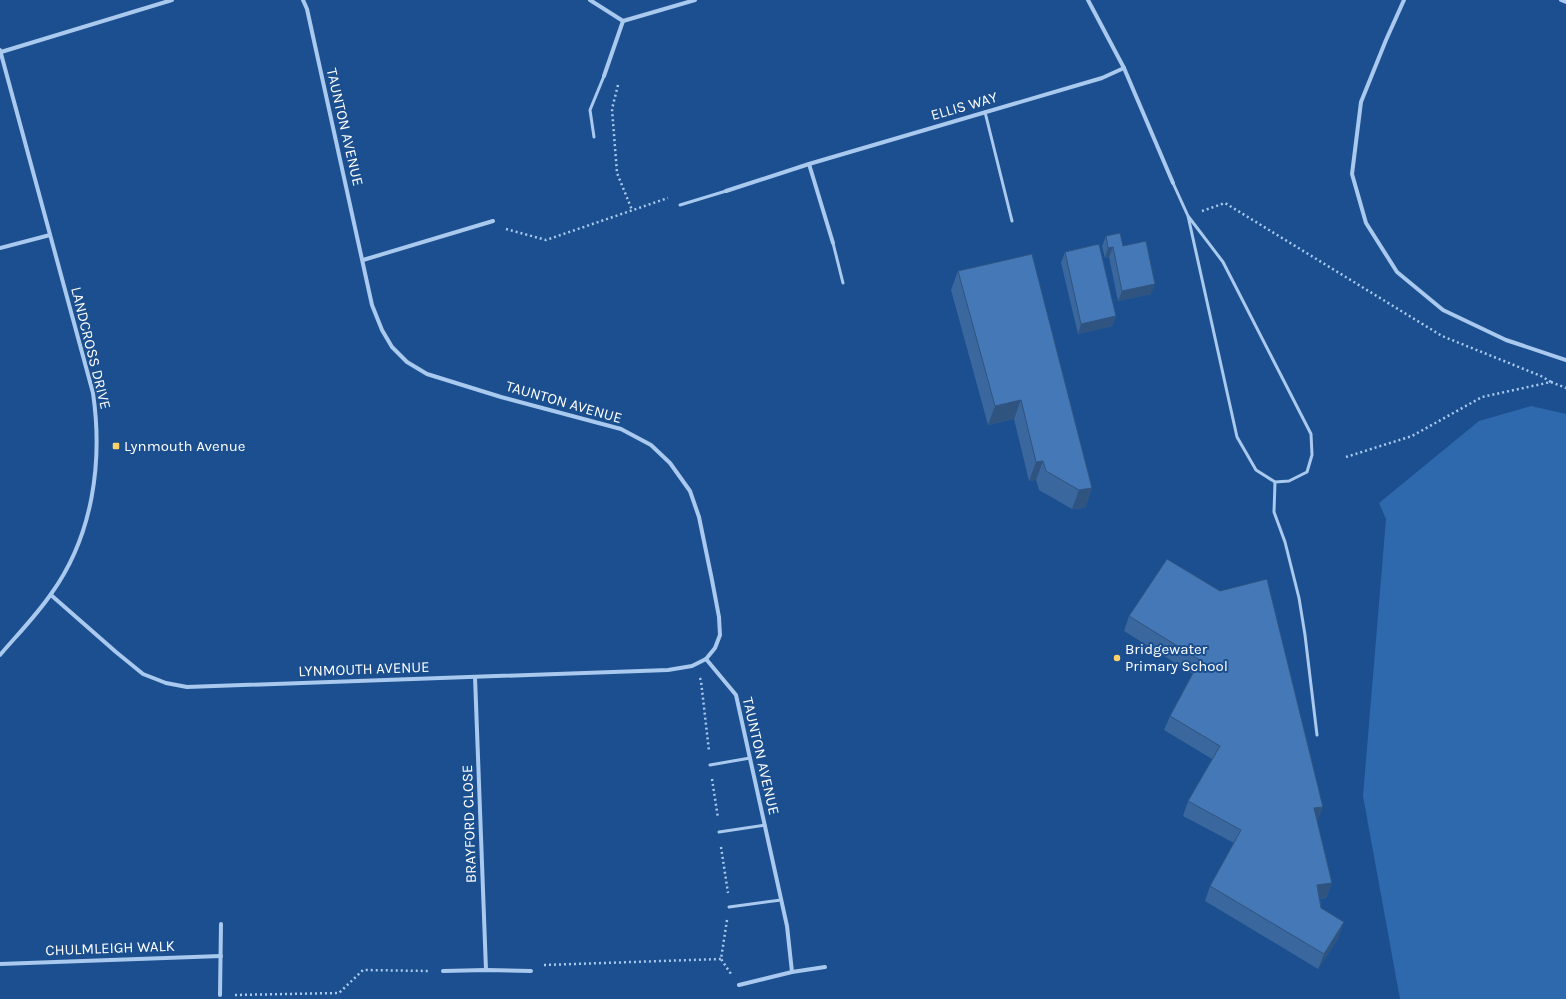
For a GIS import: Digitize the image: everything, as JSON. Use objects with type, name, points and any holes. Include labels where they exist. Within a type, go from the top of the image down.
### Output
[{"type":"street","points":[[0,51],[172,0]]},
{"type":"street","name":"TAUNTON AVENUE","points":[[303,0],[372,305],[382,330],[392,347],[407,362],[427,374],[502,397],[621,429],[651,445],[670,463],[690,491],[699,517],[719,617],[720,635],[715,648],[706,659],[736,695],[787,926],[792,972]]},
{"type":"street","points":[[590,0],[624,21],[695,0]]},
{"type":"street","points":[[1088,0],[1124,68],[1173,183]]},
{"type":"street","points":[[1404,0],[1361,102],[1352,174],[1366,223],[1397,272],[1442,310],[1506,340],[1566,360]]},
{"type":"street","points":[[1561,0],[1566,2]]},
{"type":"street","points":[[604,76],[624,21]]},
{"type":"street","name":"LANDCROSS DRIVE","points":[[0,51],[2,64],[93,393],[97,437],[96,461],[89,515],[78,546],[66,572],[51,595],[0,655]]},
{"type":"street","name":"ELLIS WAY","points":[[726,191],[809,164],[1102,78],[1124,68]]},
{"type":"street","points":[[809,164],[833,242]]},
{"type":"street","points":[[363,260],[493,221]]},
{"type":"street","points":[[0,248],[50,235]]},
{"type":"street","name":"LYNMOUTH AVENUE","points":[[51,595],[143,674],[166,683],[186,687],[668,670],[692,666],[706,659]]},
{"type":"street","name":"BRAYFORD CLOSE","points":[[475,677],[486,970]]},
{"type":"street","points":[[220,995],[221,924]]},
{"type":"street","name":"CHULMLEIGH WALK","points":[[0,964],[221,956]]},
{"type":"street","points":[[739,985],[792,972],[825,967]]},
{"type":"street","points":[[443,971],[531,971]]},
{"type":"lane","points":[[594,137],[590,110],[604,76]]},
{"type":"lane","points":[[985,112],[1012,221]]},
{"type":"lane","points":[[1173,183],[1188,216],[1237,437],[1256,470],[1275,482],[1289,481],[1307,472],[1312,455],[1311,434],[1223,262],[1188,216]]},
{"type":"lane","points":[[680,205],[726,191]]},
{"type":"lane","points":[[833,242],[843,283]]},
{"type":"lane","points":[[1275,482],[1274,512],[1285,542],[1299,598],[1317,735]]},
{"type":"lane","points":[[710,765],[750,758]]},
{"type":"lane","points":[[720,832],[765,824]]},
{"type":"lane","points":[[729,907],[781,900]]},
{"type":"path","points":[[604,76],[618,83],[612,109],[617,172],[632,210]]},
{"type":"path","points":[[493,221],[509,231],[546,240],[668,198]]},
{"type":"path","points":[[1188,216],[1225,203],[1442,336],[1541,376],[1566,388]]},
{"type":"path","points":[[1346,457],[1412,436],[1482,397],[1551,382]]},
{"type":"path","points":[[531,971],[540,965],[721,959]]},
{"type":"path","points":[[220,995],[339,993],[364,970],[443,971]]},
{"type":"shaded area","points":[[1531,406],[1566,414],[1566,999],[1400,999],[1363,796],[1386,519],[1379,503],[1479,421]]},
{"type":"building","points":[[1120,233],[1123,246],[1146,241],[1155,284],[1122,291],[1113,247],[1108,248],[1106,236]]},
{"type":"building","points":[[1099,244],[1116,316],[1081,324],[1065,252]]},
{"type":"building","points":[[1032,254],[1092,488],[1079,490],[1046,471],[1043,461],[1036,462],[1021,400],[995,406],[958,271]]},
{"type":"building","points":[[1167,559],[1220,591],[1267,579],[1323,807],[1314,808],[1332,883],[1317,885],[1321,908],[1344,922],[1324,954],[1210,886],[1241,830],[1188,801],[1220,746],[1170,716],[1200,660],[1129,616]]},
{"type":"place","name":"Lynmouth Avenue","points":[[116,446]]},
{"type":"place","name":"Bridgewater Primary School","points":[[1117,658]]}]
